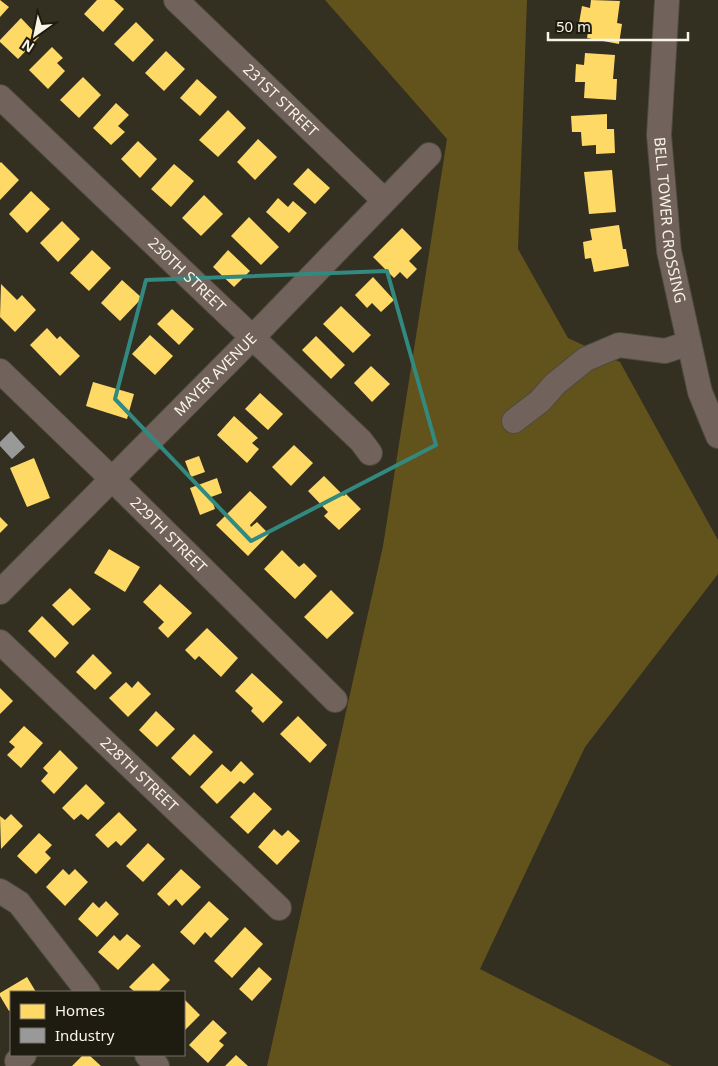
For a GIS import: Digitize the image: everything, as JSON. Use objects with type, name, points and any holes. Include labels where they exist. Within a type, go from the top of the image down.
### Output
[{"type":"street","name":"231ST STREET","points":[[176,0],[384,200]]},
{"type":"street","name":"BELL TOWER CROSSING","points":[[667,0],[659,135],[669,251],[700,392],[718,436]]},
{"type":"street","name":"230TH STREET","points":[[0,97],[361,441],[370,453]]},
{"type":"street","name":"MAYER AVENUE","points":[[0,592],[252,338],[429,155]]},
{"type":"street","points":[[514,421],[540,401],[555,384],[586,359],[619,345],[665,352],[689,343]]},
{"type":"street","name":"229TH STREET","points":[[0,371],[335,700]]},
{"type":"street","name":"228TH STREET","points":[[0,642],[279,908]]},
{"type":"street","points":[[0,891],[19,903],[87,991]]},
{"type":"street","points":[[148,1056],[157,1066]]},
{"type":"highlighted area","points":[[387,271],[436,445],[251,541],[115,399],[146,280]]},
{"type":"shaded area","points":[[325,0],[527,0],[518,249],[568,338],[620,362],[718,540],[718,574],[585,747],[480,969],[672,1066],[267,1066],[383,546],[447,139]]},
{"type":"building: Homes","points":[[0,0],[9,7],[0,17]]},
{"type":"building: Homes","points":[[97,0],[114,0],[124,9],[103,32],[84,14]]},
{"type":"building: Homes","points":[[591,0],[620,1],[617,23],[622,24],[619,44],[587,38],[589,25],[579,23],[582,6],[590,8]]},
{"type":"building: Homes","points":[[21,18],[39,37],[18,59],[0,40]]},
{"type":"building: Homes","points":[[136,22],[154,40],[133,62],[114,44]]},
{"type":"building: Homes","points":[[52,47],[63,58],[57,63],[65,71],[48,89],[29,70]]},
{"type":"building: Homes","points":[[166,51],[185,69],[164,91],[145,73]]},
{"type":"building: Homes","points":[[585,53],[615,55],[613,79],[617,79],[616,100],[584,98],[585,82],[575,82],[576,64],[584,65]]},
{"type":"building: Homes","points":[[83,77],[101,95],[79,118],[60,100]]},
{"type":"building: Homes","points":[[197,79],[217,97],[200,116],[180,98]]},
{"type":"building: Homes","points":[[116,103],[129,115],[118,126],[125,132],[111,145],[93,128]]},
{"type":"building: Homes","points":[[228,110],[246,128],[218,157],[199,140]]},
{"type":"building: Homes","points":[[607,114],[607,129],[614,129],[615,153],[596,154],[596,145],[582,146],[581,132],[572,132],[571,116]]},
{"type":"building: Homes","points":[[258,139],[277,157],[255,180],[237,162]]},
{"type":"building: Homes","points":[[138,141],[157,159],[140,178],[121,159]]},
{"type":"building: Homes","points":[[0,163],[19,180],[0,200]]},
{"type":"building: Homes","points":[[174,164],[194,181],[171,207],[151,189]]},
{"type":"building: Homes","points":[[308,168],[330,188],[315,204],[293,184]]},
{"type":"building: Homes","points":[[612,170],[616,212],[589,214],[584,172]]},
{"type":"building: Homes","points":[[31,191],[50,209],[27,233],[9,214]]},
{"type":"building: Homes","points":[[204,195],[223,214],[201,236],[182,218]]},
{"type":"building: Homes","points":[[278,198],[288,207],[293,201],[307,213],[289,233],[266,212]]},
{"type":"building: Homes","points":[[249,217],[279,247],[261,265],[231,236]]},
{"type":"building: Homes","points":[[62,221],[80,239],[58,262],[40,243]]},
{"type":"building: Homes","points":[[619,225],[623,249],[626,249],[629,266],[594,272],[591,258],[585,259],[583,242],[592,240],[590,229]]},
{"type":"building: Homes","points":[[402,228],[422,248],[409,261],[417,269],[407,279],[400,272],[394,278],[373,257]]},
{"type":"building: Homes","points":[[92,250],[111,268],[89,291],[70,273]]},
{"type":"building: Homes","points":[[228,250],[250,271],[234,287],[213,267]]},
{"type":"building: Homes","points":[[373,277],[394,300],[381,312],[372,303],[367,308],[355,295]]},
{"type":"building: Homes","points":[[122,280],[142,298],[120,321],[101,303]]},
{"type":"building: Homes","points":[[1,284],[17,300],[22,295],[36,310],[15,332],[0,317]]},
{"type":"building: Homes","points":[[341,306],[371,335],[353,353],[323,324]]},
{"type":"building: Homes","points":[[172,309],[194,329],[179,345],[157,324]]},
{"type":"building: Homes","points":[[47,328],[57,339],[60,336],[80,356],[60,376],[30,345]]},
{"type":"building: Homes","points":[[150,335],[173,356],[155,375],[132,354]]},
{"type":"building: Homes","points":[[316,336],[345,365],[331,379],[302,350]]},
{"type":"building: Homes","points":[[371,366],[390,384],[372,402],[354,383]]},
{"type":"building: Homes","points":[[93,382],[134,394],[127,419],[86,406]]},
{"type":"building: Homes","points":[[260,393],[283,414],[268,430],[245,409]]},
{"type":"building: Homes","points":[[234,416],[258,438],[252,443],[259,449],[247,463],[217,435]]},
{"type":"building: Homes","points":[[294,445],[313,463],[291,486],[272,467]]},
{"type":"building: Homes","points":[[199,456],[205,472],[191,477],[185,461]]},
{"type":"building: Homes","points":[[34,458],[50,498],[27,507],[10,468]]},
{"type":"building: Homes","points":[[324,476],[344,496],[346,494],[361,509],[339,530],[324,516],[328,512],[308,491]]},
{"type":"building: Homes","points":[[217,478],[222,493],[211,497],[215,509],[200,515],[190,488]]},
{"type":"building: Homes","points":[[250,491],[267,507],[250,525],[251,527],[257,522],[269,534],[248,556],[216,525]]},
{"type":"building: Homes","points":[[0,517],[8,525],[0,533]]},
{"type":"building: Homes","points":[[109,549],[140,567],[125,592],[94,573]]},
{"type":"building: Homes","points":[[282,550],[299,567],[304,563],[317,576],[295,599],[264,569]]},
{"type":"building: Homes","points":[[160,584],[192,613],[168,638],[158,628],[164,622],[143,602]]},
{"type":"building: Homes","points":[[70,588],[91,609],[73,626],[52,605]]},
{"type":"building: Homes","points":[[331,590],[354,613],[327,639],[304,617]]},
{"type":"building: Homes","points":[[42,616],[69,643],[55,658],[28,631]]},
{"type":"building: Homes","points":[[207,628],[238,658],[221,677],[199,656],[195,660],[185,650]]},
{"type":"building: Homes","points":[[93,654],[112,673],[95,690],[76,672]]},
{"type":"building: Homes","points":[[252,673],[283,702],[263,723],[251,711],[253,708],[235,691]]},
{"type":"building: Homes","points":[[138,681],[151,694],[128,717],[109,698],[126,682],[132,688]]},
{"type":"building: Homes","points":[[0,688],[13,701],[0,714]]},
{"type":"building: Homes","points":[[156,711],[175,729],[157,747],[139,730]]},
{"type":"building: Homes","points":[[298,716],[327,745],[310,763],[280,734]]},
{"type":"building: Homes","points":[[24,726],[43,743],[21,768],[7,755],[15,747],[9,742]]},
{"type":"building: Homes","points":[[194,734],[213,752],[190,776],[171,758]]},
{"type":"building: Homes","points":[[60,750],[78,768],[54,794],[41,781],[48,773],[43,768]]},
{"type":"building: Homes","points":[[241,761],[254,774],[244,784],[240,781],[217,804],[200,787],[222,764],[231,772]]},
{"type":"building: Homes","points":[[86,784],[105,803],[88,820],[81,814],[74,820],[62,808]]},
{"type":"building: Homes","points":[[254,792],[272,809],[248,834],[230,817]]},
{"type":"building: Homes","points":[[119,812],[137,830],[121,846],[116,841],[108,848],[95,835]]},
{"type":"building: Homes","points":[[11,814],[23,826],[1,849],[0,816],[5,820]]},
{"type":"building: Homes","points":[[274,829],[282,836],[288,830],[300,841],[277,865],[258,847]]},
{"type":"building: Homes","points":[[39,833],[52,845],[45,852],[51,858],[36,874],[17,856]]},
{"type":"building: Homes","points":[[148,843],[165,859],[143,882],[126,866]]},
{"type":"building: Homes","points":[[63,869],[69,875],[75,869],[88,882],[65,906],[46,887]]},
{"type":"building: Homes","points":[[181,869],[201,887],[182,906],[176,899],[169,906],[157,894]]},
{"type":"building: Homes","points":[[106,901],[119,914],[97,937],[78,919],[93,902],[99,908]]},
{"type":"building: Homes","points":[[209,901],[229,919],[211,938],[205,932],[194,945],[180,932]]},
{"type":"building: Homes","points":[[245,927],[263,944],[232,978],[214,961]]},
{"type":"building: Homes","points":[[127,934],[141,946],[118,970],[98,952],[114,935],[120,941]]},
{"type":"building: Homes","points":[[153,963],[170,980],[159,991],[134,991],[129,987]]},
{"type":"building: Homes","points":[[259,967],[272,979],[252,1001],[239,989]]},
{"type":"building: Homes","points":[[27,977],[35,991],[10,991],[9,1011],[0,993]]},
{"type":"building: Homes","points":[[185,1000],[200,1015],[185,1030]]},
{"type":"building: Homes","points":[[213,1020],[227,1033],[219,1041],[224,1045],[208,1063],[189,1045]]},
{"type":"building: Homes","points":[[236,1055],[248,1066],[225,1066]]},
{"type":"building: Homes","points":[[82,1056],[90,1056],[101,1066],[72,1066]]},
{"type":"building: Industry","points":[[11,431],[25,447],[12,459],[0,446],[0,442]]}]
